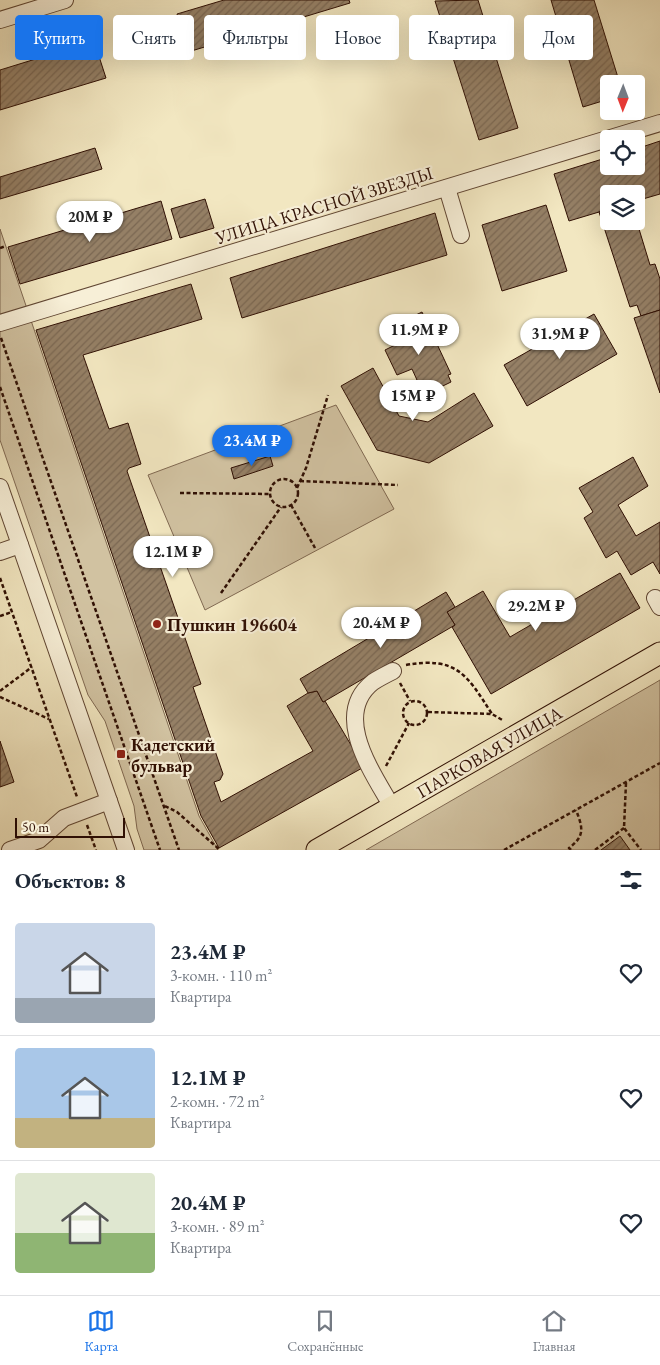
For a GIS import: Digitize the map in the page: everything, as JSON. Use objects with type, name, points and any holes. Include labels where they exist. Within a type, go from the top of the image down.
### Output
[{"type":"main road","name":"ПАРКОВАЯ УЛИЦА","points":[[317,850],[660,653]]},
{"type":"street","points":[[0,20],[65,0]]},
{"type":"street","name":"УЛИЦА КРАСНОЙ ЗВЕЗДЫ","points":[[0,324],[660,123]]},
{"type":"street","points":[[447,188],[461,235]]},
{"type":"street","points":[[0,487],[126,850]]},
{"type":"street","points":[[0,552],[20,545]]},
{"type":"street","points":[[392,807],[359,743],[355,727],[356,711],[361,696],[372,682],[393,670]]},
{"type":"street","points":[[10,850],[41,845],[64,818],[109,801]]},
{"type":"path","points":[[0,248],[6,246]]},
{"type":"path","points":[[2,340],[179,850]]},
{"type":"path","points":[[0,386],[160,850]]},
{"type":"path","points":[[297,488],[287,480],[279,480],[272,486],[270,494],[273,502],[281,507],[291,505],[297,498],[297,488],[306,468],[328,395]]},
{"type":"path","points":[[300,480],[398,485]]},
{"type":"path","points":[[180,493],[270,494]]},
{"type":"path","points":[[291,505],[315,548]]},
{"type":"path","points":[[221,593],[281,507]]},
{"type":"path","points":[[0,578],[96,850]]},
{"type":"path","points":[[0,616],[12,612]]},
{"type":"path","points":[[410,701],[393,670],[406,665],[434,662],[450,667],[470,680],[492,714],[506,722]]},
{"type":"path","points":[[0,691],[32,667]]},
{"type":"path","points":[[0,698],[50,720]]},
{"type":"path","points":[[410,701],[420,701],[428,712],[425,720],[417,725],[409,723],[403,712],[410,701]]},
{"type":"path","points":[[428,712],[492,714]]},
{"type":"path","points":[[378,781],[409,723]]},
{"type":"path","points":[[504,850],[660,764]]},
{"type":"path","points":[[626,783],[624,828],[641,850]]},
{"type":"path","points":[[164,806],[177,812],[220,850]]},
{"type":"path","points":[[565,850],[570,849],[578,841],[582,832],[576,810]]},
{"type":"path","points":[[595,850],[624,828]]},
{"type":"shaded area","points":[[0,229],[199,816],[218,850],[144,850],[137,829],[134,806],[105,721],[88,695],[0,440]]},
{"type":"shaded area","points":[[336,405],[394,509],[205,610],[148,475]]},
{"type":"shaded area","points":[[660,680],[660,850],[366,850],[655,683]]},
{"type":"building","points":[[224,0],[349,0],[350,3],[306,16],[204,15],[204,47],[194,50],[194,15],[177,14]]},
{"type":"building","points":[[478,0],[483,15],[439,15],[435,1]]},
{"type":"building","points":[[551,0],[594,0],[617,75],[600,75],[600,102],[583,107],[569,60],[593,60],[593,15],[555,15]]},
{"type":"building","points":[[32,60],[100,60],[106,78],[0,110],[0,70]]},
{"type":"building","points":[[454,60],[497,60],[518,128],[479,140]]},
{"type":"building","points":[[660,141],[660,194],[645,198],[645,185],[600,185],[600,212],[569,221],[554,174],[600,160],[600,175],[645,175],[645,146]]},
{"type":"building","points":[[95,148],[102,169],[0,199],[0,177]]},
{"type":"building","points":[[205,199],[214,228],[180,238],[171,209]]},
{"type":"building","points":[[161,201],[172,239],[20,284],[8,247]]},
{"type":"building","points":[[546,205],[567,271],[502,291],[482,225]]},
{"type":"building","points":[[435,213],[447,255],[242,318],[230,278]]},
{"type":"building","points":[[605,230],[639,230],[650,265],[655,264],[660,279],[660,310],[641,316],[637,305],[630,307]]},
{"type":"building","points":[[191,284],[202,319],[83,355],[109,429],[128,423],[141,464],[129,468],[127,471],[201,684],[193,687],[223,774],[220,780],[214,782],[221,802],[313,751],[287,706],[308,693],[317,691],[323,702],[325,701],[364,767],[219,848],[201,816],[36,330]]},
{"type":"building","points":[[660,310],[660,393],[634,318]]},
{"type":"building","points":[[422,312],[451,374],[448,375],[451,382],[416,399],[409,384],[417,380],[412,369],[397,375],[385,350],[399,343],[391,327]]},
{"type":"building","points":[[594,314],[617,354],[527,406],[504,365]]},
{"type":"building","points":[[373,368],[399,416],[428,422],[474,393],[493,426],[429,463],[377,450],[341,386]]},
{"type":"building","points":[[270,456],[273,466],[234,479],[231,468]]},
{"type":"building","points":[[633,457],[648,486],[618,505],[636,536],[660,522],[660,574],[653,562],[631,575],[617,551],[606,558],[584,518],[593,512],[579,488]]},
{"type":"building","points":[[620,573],[640,608],[491,694],[452,627],[455,625],[447,612],[483,591],[510,637]]},
{"type":"building","points":[[446,592],[455,607],[447,612],[455,625],[323,702],[317,691],[308,693],[300,679]]},
{"type":"building","points":[[0,741],[14,782],[0,787]]},
{"type":"building","points":[[620,836],[630,850],[601,850]]},
{"type":"place","name":"Пушкин 196604","points":[[157,624]]},
{"type":"place","name":"Кадетский бульвар","points":[[121,754]]}]
